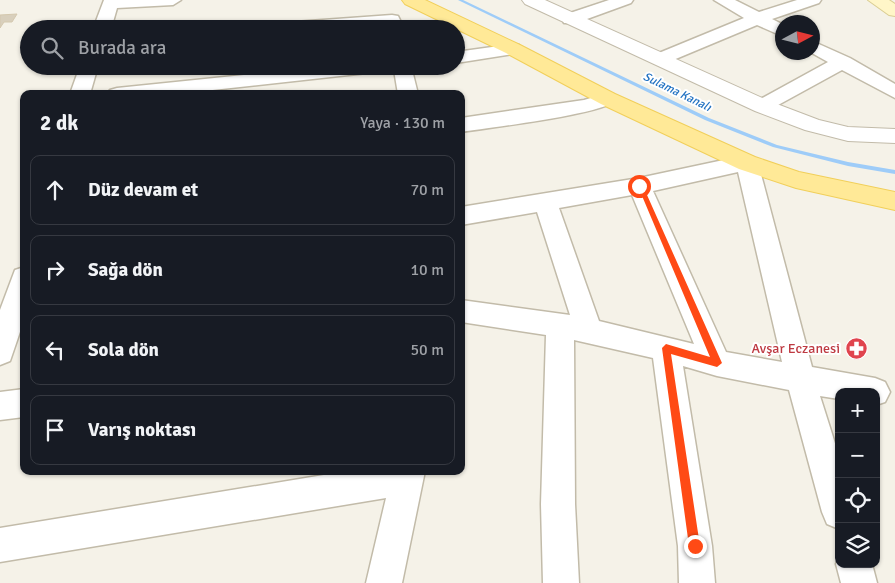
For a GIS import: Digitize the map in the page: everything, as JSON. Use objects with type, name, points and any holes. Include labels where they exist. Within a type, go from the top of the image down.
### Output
[{"type":"main road","points":[[411,0],[453,20]]},
{"type":"main road","points":[[877,0],[895,11]]},
{"type":"main road","points":[[465,26],[608,99],[747,163],[796,180],[895,201]]},
{"type":"street","points":[[105,20],[111,2],[173,0]]},
{"type":"street","points":[[531,0],[762,106],[813,125],[848,134],[895,136]]},
{"type":"street","points":[[570,19],[625,0]]},
{"type":"street","points":[[722,0],[775,27]]},
{"type":"street","points":[[660,59],[758,18],[813,0]]},
{"type":"street","points":[[380,20],[392,19]]},
{"type":"street","points":[[465,57],[513,49]]},
{"type":"street","points":[[820,50],[895,92]]},
{"type":"street","points":[[762,106],[843,62]]},
{"type":"street","points":[[81,90],[86,75]]},
{"type":"street","points":[[156,90],[300,75]]},
{"type":"street","points":[[404,75],[407,90]]},
{"type":"street","points":[[465,124],[586,106],[608,99]]},
{"type":"street","points":[[465,215],[639,186],[747,163],[801,380],[835,498]]},
{"type":"street","points":[[639,186],[717,363]]},
{"type":"street","points":[[546,203],[574,328],[558,504],[561,583]]},
{"type":"street","points":[[0,352],[20,293]]},
{"type":"street","points":[[465,312],[574,328],[666,348],[717,363],[851,388]]},
{"type":"street","points":[[666,348],[695,546],[697,583]]},
{"type":"street","points":[[880,393],[895,395]]},
{"type":"street","points":[[0,406],[20,404]]},
{"type":"street","points":[[0,545],[408,475],[384,583]]},
{"type":"street","points":[[855,568],[859,583]]},
{"type":"building","points":[[17,14],[12,22],[4,22],[0,28],[0,15]]},
{"type":"waterway","name":"Sulama Kanalı","points":[[460,0],[707,119],[775,146],[848,164],[895,172]]},
{"type":"place","name":"Avşar Eczanesi","points":[[856,348]]},
{"type":"route","points":[[639,186],[717,363],[666,348],[695,546]]}]
